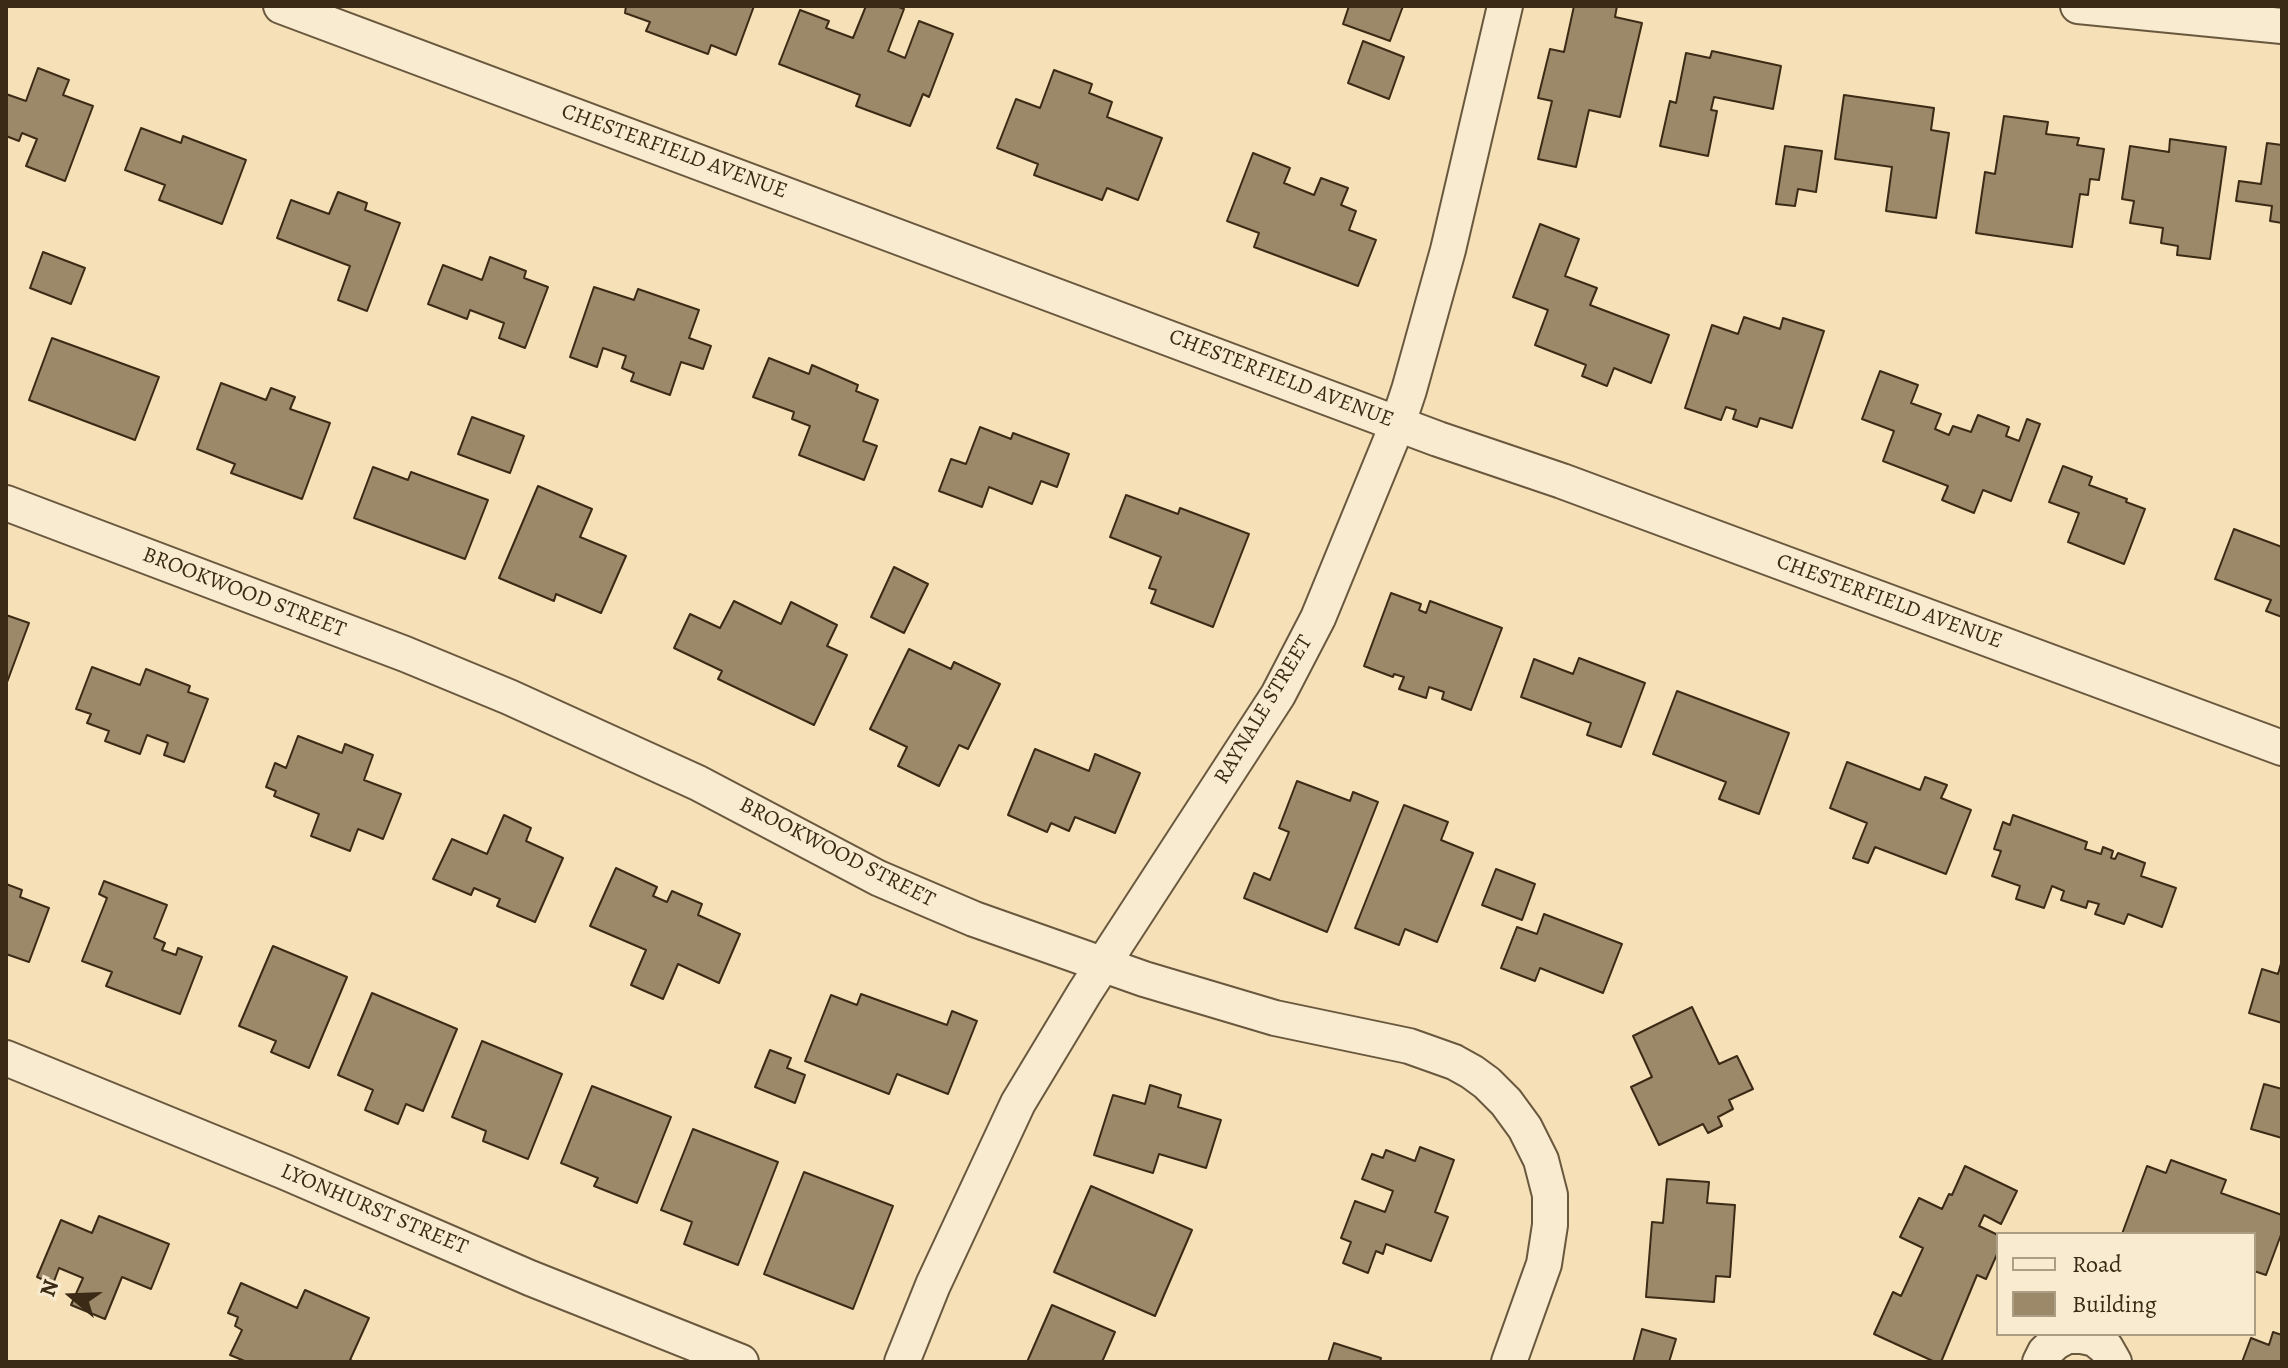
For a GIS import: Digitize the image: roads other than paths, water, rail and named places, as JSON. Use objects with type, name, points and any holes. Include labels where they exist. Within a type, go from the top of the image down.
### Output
[{"type":"street","name":"CHESTERFIELD AVENUE","points":[[281,6],[1398,423],[2282,748]]},
{"type":"street","name":"RAYNALE STREET","points":[[902,1362],[933,1285],[1018,1103],[1278,695],[1318,618],[1398,423],[1448,250],[1505,6]]},
{"type":"street","points":[[2078,6],[2282,26]]},
{"type":"street","name":"BROOKWOOD STREET","points":[[6,503],[405,654],[496,692],[698,783],[878,878],[974,919],[1103,966],[1275,1018],[1409,1046],[1454,1062],[1487,1083],[1525,1128],[1541,1160],[1550,1195],[1550,1225],[1544,1264],[1509,1362]]},
{"type":"street","name":"LYONHURST STREET","points":[[6,1058],[285,1172],[530,1278],[741,1362]]},
{"type":"street","points":[[2040,1362],[2045,1352],[2067,1336],[2095,1339],[2106,1348],[2114,1362]]}]
